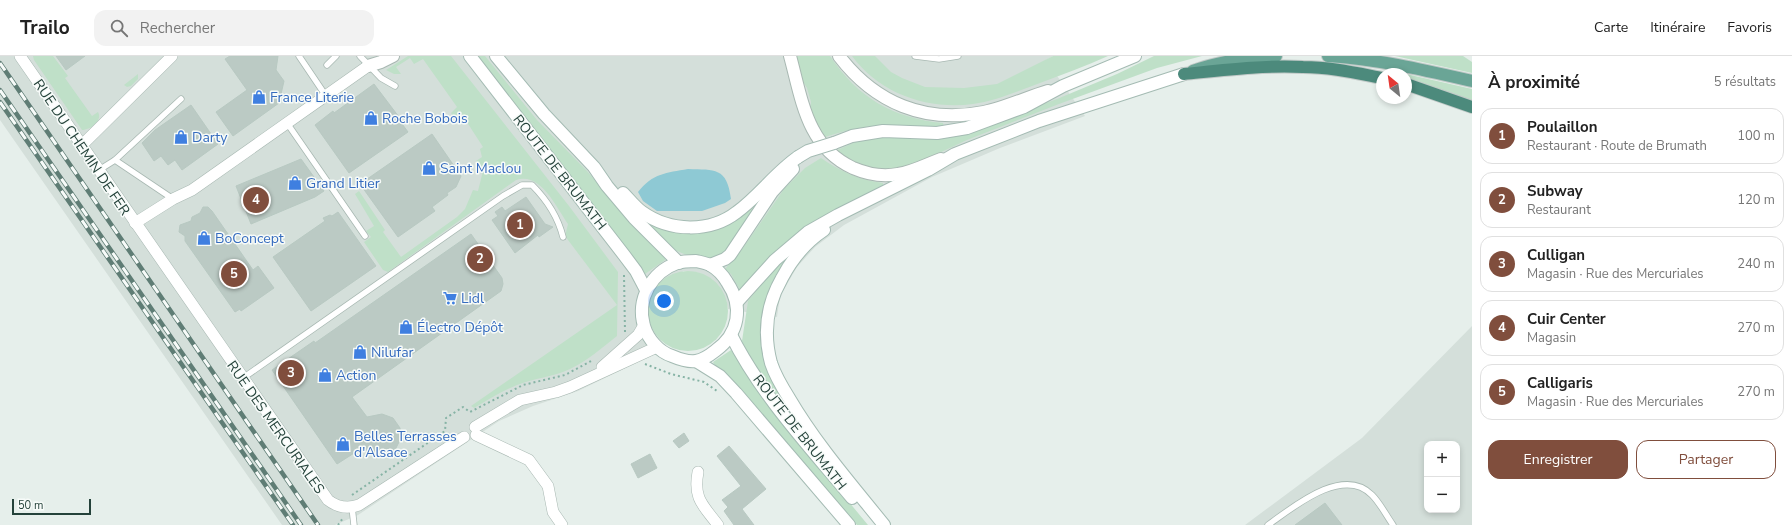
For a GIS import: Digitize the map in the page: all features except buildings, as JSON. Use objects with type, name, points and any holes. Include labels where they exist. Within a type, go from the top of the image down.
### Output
[{"type":"highway","points":[[1184,74],[1237,68],[1304,66],[1348,71],[1376,77]]},
{"type":"highway","points":[[1412,86],[1472,107]]},
{"type":"main road","points":[[368,66],[379,56]]},
{"type":"main road","points":[[368,66],[393,56]]},
{"type":"main road","name":"ROUTE DE BRUMATH","points":[[470,56],[624,255],[636,271],[646,290]]},
{"type":"main road","name":"ROUTE DE BRUMATH","points":[[496,56],[544,114],[594,167],[607,186],[634,218],[679,262]]},
{"type":"main road","points":[[790,56],[805,110],[812,130],[818,140],[830,153],[848,166],[872,174],[897,174],[955,154],[1039,121],[1212,64],[1257,57],[1276,56]]},
{"type":"main road","points":[[839,56],[855,76],[892,103],[930,114],[951,115],[985,112],[1063,86],[1135,56]]},
{"type":"main road","points":[[1328,56],[1360,58],[1405,66],[1472,81]]},
{"type":"main road","points":[[710,265],[725,259],[730,255],[772,192],[808,151],[863,134],[883,130],[932,133],[956,131],[1024,107],[1063,86]]},
{"type":"main road","points":[[884,525],[813,435],[781,386],[772,364],[767,344],[767,322],[773,296],[779,283],[793,260],[822,231],[955,154]]},
{"type":"main road","points":[[594,167],[613,181],[641,212],[652,218],[676,226],[694,227],[712,225],[737,212],[778,173],[800,160]]},
{"type":"main road","points":[[737,302],[775,260],[808,232],[838,215],[901,184]]},
{"type":"main road","points":[[696,261],[710,265],[722,274],[731,287],[737,302],[735,327],[731,335],[722,346],[711,354],[696,361],[681,359],[669,355],[657,347],[652,341],[644,325],[642,313],[646,290],[654,278],[666,268],[679,262],[696,261]]},
{"type":"main road","name":"ROUTE DE BRUMATH","points":[[731,335],[747,364],[768,394],[874,525]]},
{"type":"main road","name":"ROUTE DE BRUMATH","points":[[696,361],[720,376],[736,393],[849,525]]},
{"type":"street","name":"RUE DU CHEMIN DE FER","points":[[20,56],[135,223],[173,199],[192,190],[368,66]]},
{"type":"street","points":[[82,145],[172,56]]},
{"type":"street","name":"RUE DES MERCURIALES","points":[[135,223],[325,498],[332,504],[352,507]]},
{"type":"street","points":[[587,379],[626,347],[638,335],[644,325]]},
{"type":"street","points":[[476,431],[520,400],[556,392],[657,347]]},
{"type":"street","points":[[352,507],[364,502],[397,478],[464,437],[463,430],[466,427],[471,426],[476,431],[529,460],[548,486],[553,512],[562,525]]},
{"type":"street","points":[[698,472],[696,488],[697,494],[718,525]]},
{"type":"lane","points":[[299,56],[326,96]]},
{"type":"lane","points":[[327,65],[336,56]]},
{"type":"lane","points":[[360,56],[381,78],[395,86]]},
{"type":"lane","points":[[915,56],[932,58],[958,56]]},
{"type":"lane","points":[[99,170],[115,160],[180,99]]},
{"type":"lane","points":[[287,123],[365,236]]},
{"type":"lane","points":[[115,160],[173,199]]},
{"type":"lane","points":[[243,378],[503,196],[522,185],[532,185],[544,197],[560,226],[563,237]]},
{"type":"lane","points":[[1268,525],[1310,498],[1335,485],[1350,485],[1362,488],[1372,494],[1393,525]]},
{"type":"lane","points":[[352,507],[354,525]]},
{"type":"path","points":[[623,270],[625,335]]},
{"type":"path","points":[[638,355],[643,362],[656,369],[704,382],[722,394]]},
{"type":"shaded area","points":[[0,56],[1053,56],[1046,60],[1085,116],[1000,148],[932,177],[844,225],[815,247],[797,267],[780,296],[777,317],[728,309],[726,300],[712,279],[699,273],[683,271],[652,329],[655,335],[636,363],[578,391],[533,406],[499,421],[358,515],[335,525],[282,525],[0,120]]},
{"type":"shaded area","points":[[1472,326],[1472,525],[1245,525],[1362,438]]},
{"type":"green space","points":[[33,56],[53,56],[68,76],[65,78],[92,116],[98,112],[99,119],[92,127],[82,130],[34,60]]},
{"type":"green space","points":[[408,56],[451,56],[569,206],[618,272],[617,336],[600,350],[576,366],[557,374],[517,385],[474,408],[471,406],[617,305],[565,236],[568,224],[553,200],[540,186],[533,181],[525,179],[516,180],[388,272],[383,270],[364,242],[371,237],[366,231],[374,226],[355,194],[359,191],[385,230],[383,232],[401,257],[457,217],[465,209],[473,190],[478,191],[484,167],[479,166],[476,161],[482,157],[480,149],[483,147],[461,113],[454,117],[451,113],[457,107],[423,59],[414,64],[410,58],[396,67],[401,74],[394,74],[386,70]]},
{"type":"green space","points":[[477,56],[485,56],[537,120],[587,171],[635,227],[665,257],[665,260],[645,274]]},
{"type":"green space","points":[[794,56],[830,56],[852,83],[878,103],[893,111],[908,116],[943,123],[944,127],[885,125],[847,130],[820,139],[809,115],[811,102],[807,88],[800,77]]},
{"type":"green space","points":[[852,56],[875,56],[891,72],[925,87],[964,88],[997,84],[1053,56],[1108,56],[999,98],[982,103],[956,105],[922,101],[891,89],[876,80],[863,69]]},
{"type":"green space","points":[[1154,56],[1202,56],[1157,68],[1059,104],[967,140],[905,169],[872,170],[833,152],[862,139],[880,135],[961,134],[1057,99],[1117,74]]},
{"type":"green space","points":[[1395,56],[1463,56],[1472,62],[1472,73]]},
{"type":"green space","points":[[138,74],[138,79],[131,86],[127,87],[124,85]]},
{"type":"green space","points":[[1412,75],[1472,89],[1472,101],[1412,80]]},
{"type":"green space","points":[[821,158],[850,174],[866,180],[883,183],[883,188],[740,290],[731,274],[725,269],[743,248],[784,189],[805,168]]},
{"type":"green space","points":[[766,194],[730,249],[713,260],[684,254],[675,250],[645,220],[691,231]]},
{"type":"green space","points":[[796,249],[764,307],[762,327],[798,423],[759,371],[742,341],[748,301],[771,273]]},
{"type":"green space","points":[[688,271],[703,274],[716,283],[725,296],[728,311],[725,326],[716,339],[703,348],[688,351],[673,348],[660,339],[651,326],[648,311],[651,296],[660,283],[673,274]]},
{"type":"green space","points":[[731,350],[786,426],[868,525],[857,525],[741,389],[714,364],[713,362]]},
{"type":"water","points":[[688,169],[712,170],[718,172],[726,181],[731,199],[725,203],[702,211],[657,211],[643,201],[638,192],[649,181],[660,175]]},
{"type":"railway","points":[[0,63],[318,525]]},
{"type":"railway","points":[[0,90],[301,525]]},
{"type":"railway","points":[[0,102],[293,525]]},
{"type":"place","name":"France Literie","points":[[259,97]]},
{"type":"place","name":"Roche Bobois","points":[[371,118]]},
{"type":"place","name":"Darty","points":[[181,137]]},
{"type":"place","name":"Saint Maclou","points":[[429,168]]},
{"type":"place","name":"Grand Litier","points":[[295,183]]},
{"type":"place","name":"Cuir Center","points":[[256,200]]},
{"type":"place","name":"Poulaillon","points":[[520,225]]},
{"type":"place","name":"BoConcept","points":[[204,238]]},
{"type":"place","name":"Subway","points":[[480,259]]},
{"type":"place","name":"Calligaris","points":[[234,274]]},
{"type":"place","name":"Lidl","points":[[450,298]]},
{"type":"place","name":"Électro Dépôt","points":[[406,327]]},
{"type":"place","name":"Nilufar","points":[[360,352]]},
{"type":"place","name":"Culligan","points":[[291,373]]},
{"type":"place","name":"Action","points":[[325,375]]},
{"type":"place","name":"Belles Terrasses d'Alsace","points":[[343,444]]}]
